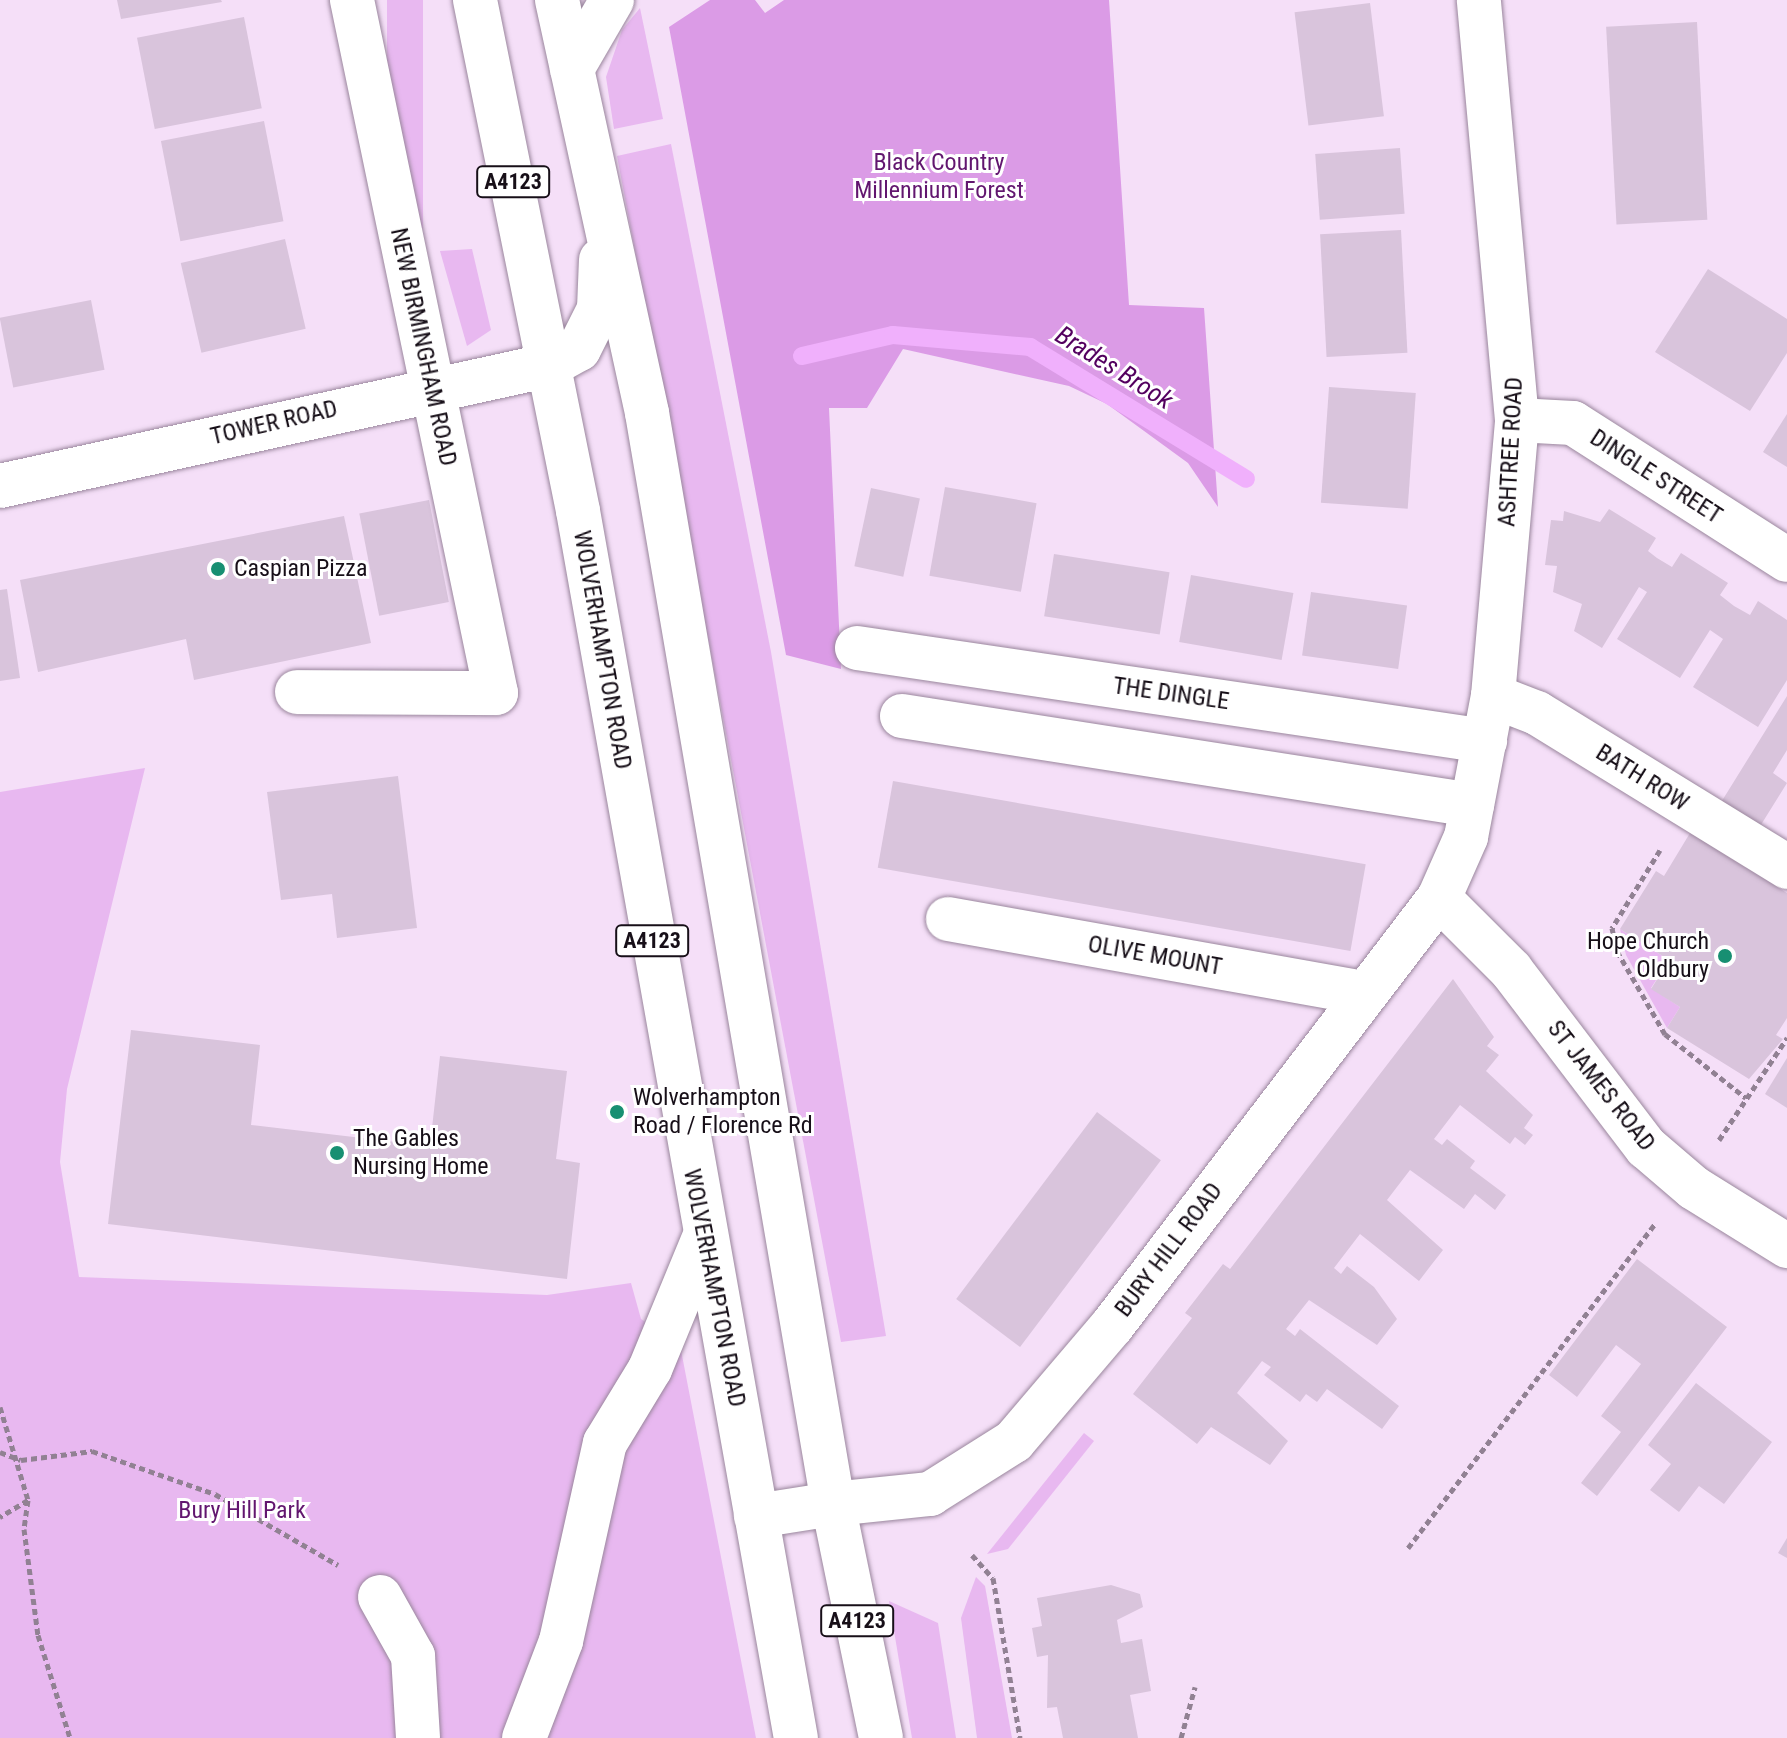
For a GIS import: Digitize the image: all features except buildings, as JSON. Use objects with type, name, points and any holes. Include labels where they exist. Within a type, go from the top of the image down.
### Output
[{"type":"main road","name":"NEW BIRMINGHAM ROAD","points":[[297,692],[496,693],[352,0]]},
{"type":"main road","name":"A4123","points":[[475,0],[550,365]]},
{"type":"main road","name":"A4123","points":[[557,0],[647,413],[833,1504],[881,1738]]},
{"type":"main road","points":[[572,69],[612,0]]},
{"type":"main road","name":"ASHTREE ROAD","points":[[1439,898],[1472,805],[1493,696],[1517,420],[1479,0]]},
{"type":"main road","points":[[550,365],[579,349],[599,309],[603,213]]},
{"type":"main road","name":"TOWER ROAD","points":[[0,486],[431,388],[550,365]]},
{"type":"main road","points":[[550,365],[591,366],[618,380],[647,413]]},
{"type":"main road","name":"WOLVERHAMPTON ROAD","points":[[550,365],[796,1738]]},
{"type":"main road","name":"DINGLE STREET","points":[[1517,420],[1573,423],[1787,560]]},
{"type":"main road","name":"THE DINGLE","points":[[857,648],[1485,741]]},
{"type":"main road","name":"BATH ROW","points":[[1493,696],[1537,713],[1787,867]]},
{"type":"main road","points":[[902,716],[1472,805]]},
{"type":"main road","name":"BURY HILL ROAD","points":[[756,1516],[930,1494],[1014,1441],[1112,1326],[1362,993],[1439,898]]},
{"type":"main road","name":"ST JAMES ROAD","points":[[1439,898],[1511,970],[1646,1147],[1694,1188],[1787,1246]]},
{"type":"main road","name":"OLIVE MOUNT","points":[[948,919],[1362,993]]},
{"type":"main road","points":[[524,1738],[561,1641],[605,1443],[650,1369],[704,1238]]},
{"type":"main road","points":[[380,1597],[413,1656],[418,1738]]},
{"type":"path","points":[[1666,841],[1612,928],[1617,951],[1665,1034],[1746,1098]]},
{"type":"path","points":[[1711,1152],[1787,1038]]},
{"type":"path","points":[[1408,1548],[1664,1213]]},
{"type":"path","points":[[0,1407],[21,1460],[28,1500],[38,1635],[70,1738]]},
{"type":"path","points":[[0,1452],[21,1460],[92,1451],[215,1494],[307,1543],[380,1597]]},
{"type":"path","points":[[0,1517],[28,1500]]},
{"type":"path","points":[[972,1555],[993,1578],[1020,1738]]},
{"type":"path","points":[[1181,1738],[1195,1687]]},
{"type":"green space","points":[[387,0],[423,0],[423,228],[387,228]]},
{"type":"green space","name":"Black Country Millennium Forest","points":[[710,0],[755,0],[765,13],[784,0],[1109,0],[1129,305],[1204,308],[1218,507],[1188,463],[1107,404],[1069,386],[903,349],[867,408],[829,408],[841,669],[786,655],[669,27]]},
{"type":"green space","points":[[640,8],[663,119],[614,129],[606,77],[622,30]]},
{"type":"green space","points":[[671,144],[771,652],[886,1336],[841,1342],[617,156]]},
{"type":"green space","points":[[472,249],[491,330],[467,346],[440,251]]},
{"type":"green space","name":"Bury Hill Park","points":[[145,768],[67,1089],[60,1162],[79,1277],[547,1295],[631,1283],[641,1319],[680,1345],[756,1738],[0,1738],[0,792]]},
{"type":"green space","points":[[1620,929],[1669,960],[1651,988],[1680,1007],[1667,1028],[1626,955]]},
{"type":"green space","points":[[1084,1433],[1094,1441],[1008,1549],[987,1554]]},
{"type":"green space","points":[[976,1577],[985,1586],[1012,1738],[977,1738],[961,1618]]},
{"type":"green space","points":[[889,1601],[938,1623],[956,1738],[912,1738]]},
{"type":"waterway","name":"Brades Brook","points":[[802,356],[893,335],[1030,347],[1246,479]]},
{"type":"place","name":"Caspian Pizza","points":[[218,569]]},
{"type":"place","name":"Hope Church Oldbury","points":[[1725,956]]},
{"type":"place","name":"Wolverhampton Road / Florence Rd","points":[[617,1112]]},
{"type":"place","name":"The Gables Nursing Home","points":[[337,1153]]}]
